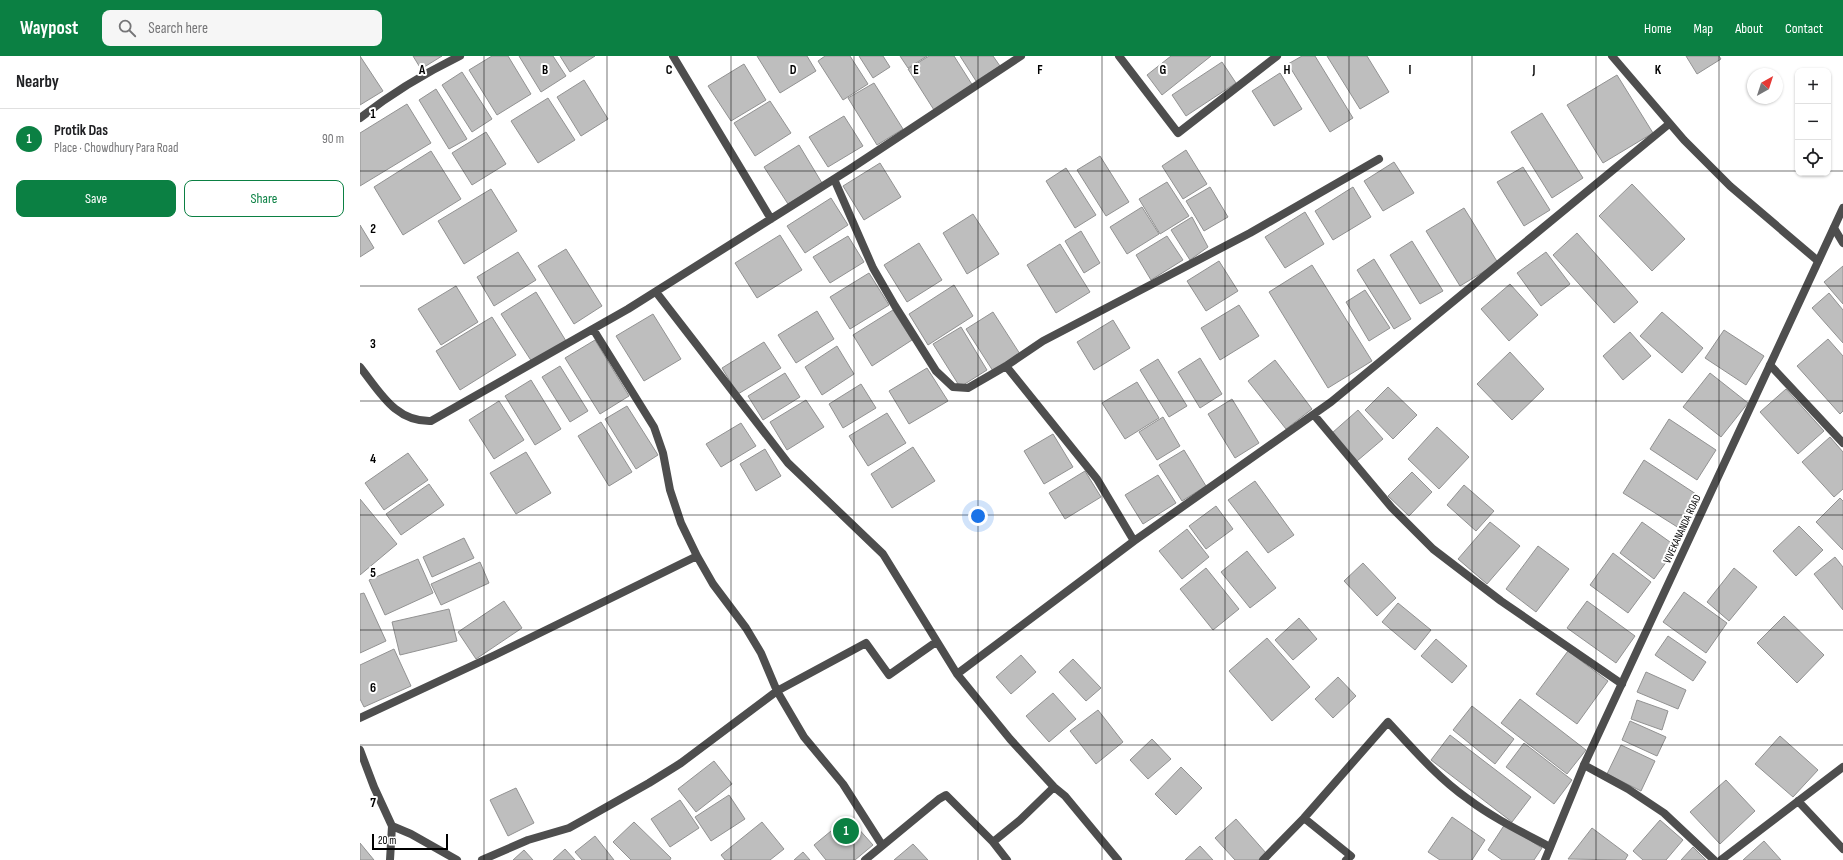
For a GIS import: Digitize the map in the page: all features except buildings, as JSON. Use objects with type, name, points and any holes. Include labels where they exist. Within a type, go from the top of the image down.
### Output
[{"type":"street","points":[[360,118],[387,97],[420,76],[460,56]]},
{"type":"street","points":[[673,56],[771,219]]},
{"type":"street","points":[[360,367],[387,401],[403,416],[419,421],[431,421],[593,330],[656,292],[834,179],[1021,56]]},
{"type":"street","points":[[1119,56],[1178,132],[1277,56]]},
{"type":"street","points":[[1612,56],[1669,124],[1730,186],[1818,261]]},
{"type":"street","points":[[957,674],[1134,541],[1331,402],[1669,124]]},
{"type":"street","points":[[834,179],[873,268],[924,354],[944,381],[953,387],[968,388],[1006,366],[1043,341],[1250,233],[1379,159]]},
{"type":"street","name":"VIVEKANANDA ROAD","points":[[1545,860],[1584,765],[1843,208]]},
{"type":"street","points":[[1834,228],[1843,243]]},
{"type":"street","points":[[656,292],[788,463],[884,554],[936,642],[957,674],[1010,739],[1054,787],[1065,796],[1118,860]]},
{"type":"street","points":[[593,330],[654,427],[663,453],[670,490],[681,522],[697,556],[713,584],[746,628],[761,653],[777,691],[804,737],[843,784],[882,845]]},
{"type":"street","points":[[1770,365],[1843,443]]},
{"type":"street","points":[[1006,366],[1097,479],[1134,541]]},
{"type":"street","points":[[1314,415],[1392,508],[1433,549],[1501,601],[1622,684]]},
{"type":"street","points":[[360,718],[495,655],[697,556]]},
{"type":"street","points":[[482,860],[528,840],[569,828],[649,783],[681,763],[777,691],[866,643],[889,675],[936,642]]},
{"type":"street","points":[[1263,860],[1304,818],[1388,722],[1427,763],[1467,799],[1500,821],[1550,847]]},
{"type":"street","points":[[360,750],[374,787],[392,826],[390,860]]},
{"type":"street","points":[[1584,765],[1628,789],[1664,813],[1714,860]]},
{"type":"street","points":[[1720,860],[1843,767]]},
{"type":"street","points":[[993,842],[1020,820],[1054,787]]},
{"type":"street","points":[[865,860],[939,799],[946,795],[993,842],[1008,860]]},
{"type":"street","points":[[1798,801],[1843,849]]},
{"type":"street","points":[[1304,818],[1350,856],[1346,860]]},
{"type":"street","points":[[392,826],[411,834],[457,860]]},
{"type":"place","name":"Protik Das","points":[[846,831]]}]
